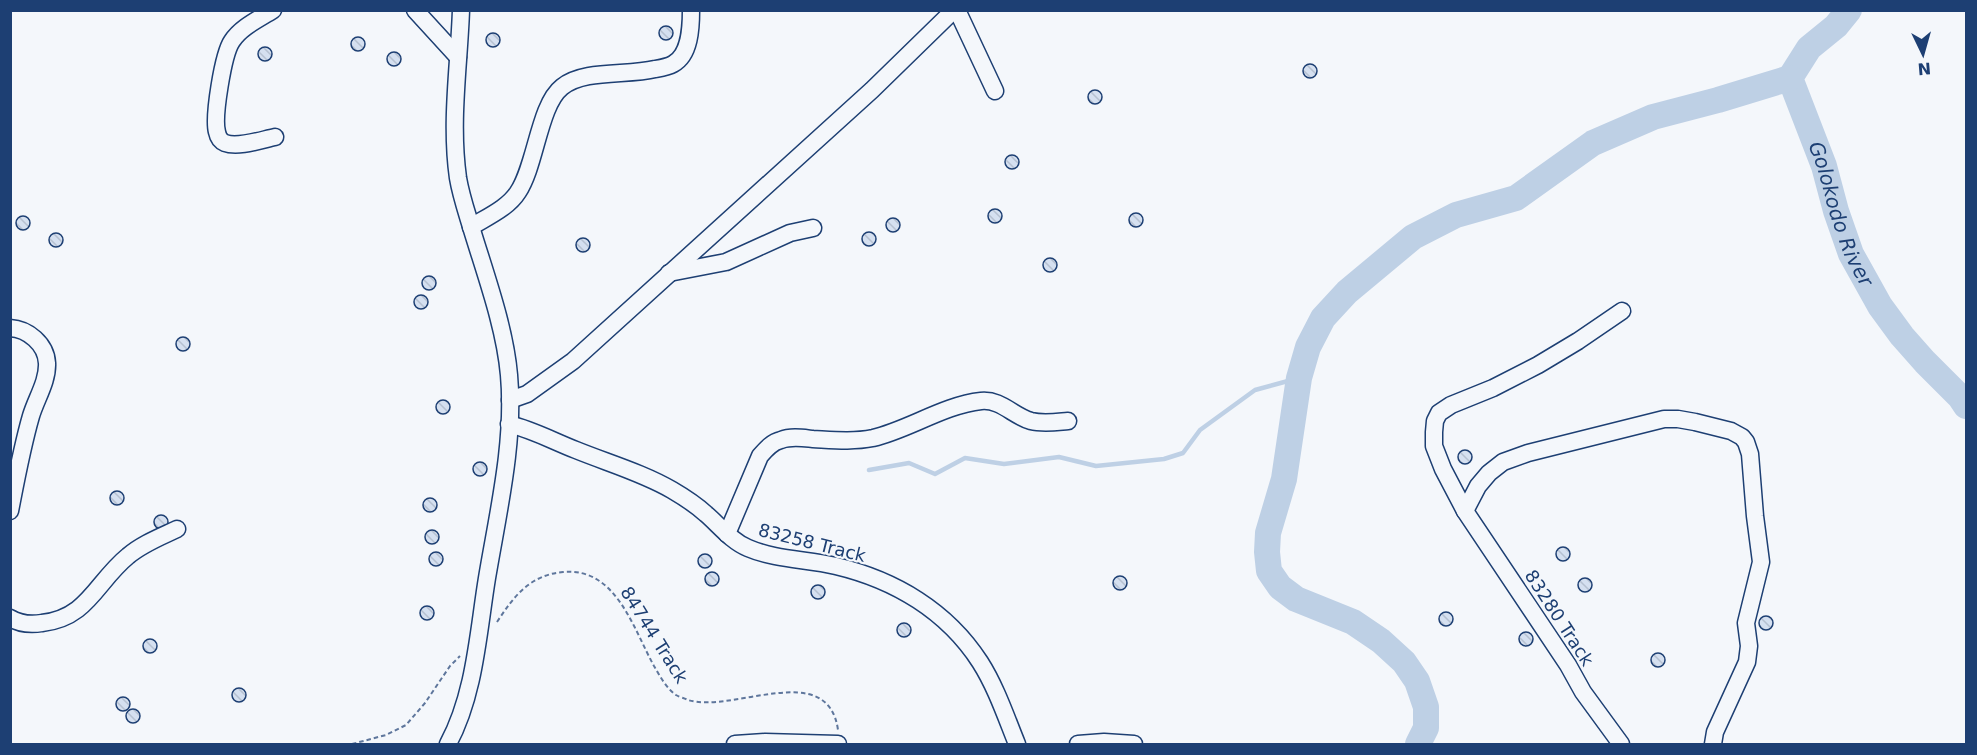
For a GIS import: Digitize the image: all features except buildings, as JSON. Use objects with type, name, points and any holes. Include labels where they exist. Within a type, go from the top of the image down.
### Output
[{"type":"street","points":[[273,10],[243,30],[228,47],[221,74],[216,130],[220,140],[227,144],[275,137]]},
{"type":"street","points":[[415,10],[458,57]]},
{"type":"street","points":[[448,744],[466,697],[477,639],[503,483],[510,400],[509,374],[504,346],[493,299],[462,199],[455,157],[454,128],[460,10]]},
{"type":"street","points":[[471,227],[506,205],[518,193],[527,175],[538,135],[552,98],[562,87],[579,78],[604,74],[638,73],[672,65],[681,58],[686,45],[691,24],[691,10]]},
{"type":"street","points":[[510,400],[527,394],[573,361],[872,90],[956,10],[995,91]]},
{"type":"street","points":[[669,273],[726,262],[790,233],[813,228]]},
{"type":"street","name":"83280 Track","points":[[1621,744],[1583,692],[1568,665],[1465,511],[1443,469],[1434,446],[1434,432],[1435,421],[1439,413],[1451,405],[1493,388],[1538,365],[1622,311]]},
{"type":"street","points":[[10,328],[17,328],[33,336],[44,350],[47,364],[26,436],[10,512]]},
{"type":"street","points":[[728,534],[760,456],[768,446],[781,440],[873,438],[942,412],[981,401],[993,401],[1032,421],[1068,422]]},
{"type":"street","points":[[1465,511],[1478,486],[1489,473],[1503,462],[1528,453],[1664,420],[1678,419],[1695,422],[1731,431],[1742,437],[1750,454],[1761,562],[1746,623],[1749,646],[1747,662],[1715,732],[1713,744]]},
{"type":"street","name":"83258 Track","points":[[509,424],[526,428],[672,489],[707,514],[746,547],[781,558],[838,567],[874,578],[911,595],[942,617],[962,637],[980,663],[1017,744]]},
{"type":"street","points":[[10,618],[22,624],[35,624],[55,622],[72,615],[127,556],[147,543],[177,529]]},
{"type":"street","points":[[735,744],[839,739]]},
{"type":"street","points":[[1078,744],[1104,742],[1134,744]]},
{"type":"path","name":"84744 Track","points":[[352,744],[386,735],[406,725],[425,703],[450,666],[477,639],[493,628],[521,590],[544,576],[561,572],[592,575],[606,585],[619,600],[663,680],[676,696],[695,702],[712,703],[798,691],[814,695],[825,700],[833,710],[839,739]]},
{"type":"waterway","name":"Golokodo River","points":[[1849,10],[1836,26],[1809,48],[1790,78],[1824,166],[1851,254],[1880,306],[1902,336],[1966,406]]},
{"type":"waterway","points":[[1418,744],[1426,728],[1426,707],[1417,681],[1404,662],[1381,641],[1353,622],[1296,599],[1280,587],[1269,571],[1268,533],[1284,479],[1299,378],[1308,347],[1323,318],[1347,292],[1413,237],[1456,215],[1516,198],[1593,143],[1653,117],[1790,78]]},
{"type":"waterway","points":[[869,470],[909,463],[935,474],[965,458],[1004,464],[1059,457],[1096,466],[1164,459],[1183,453],[1200,430],[1255,390],[1299,378]]}]
